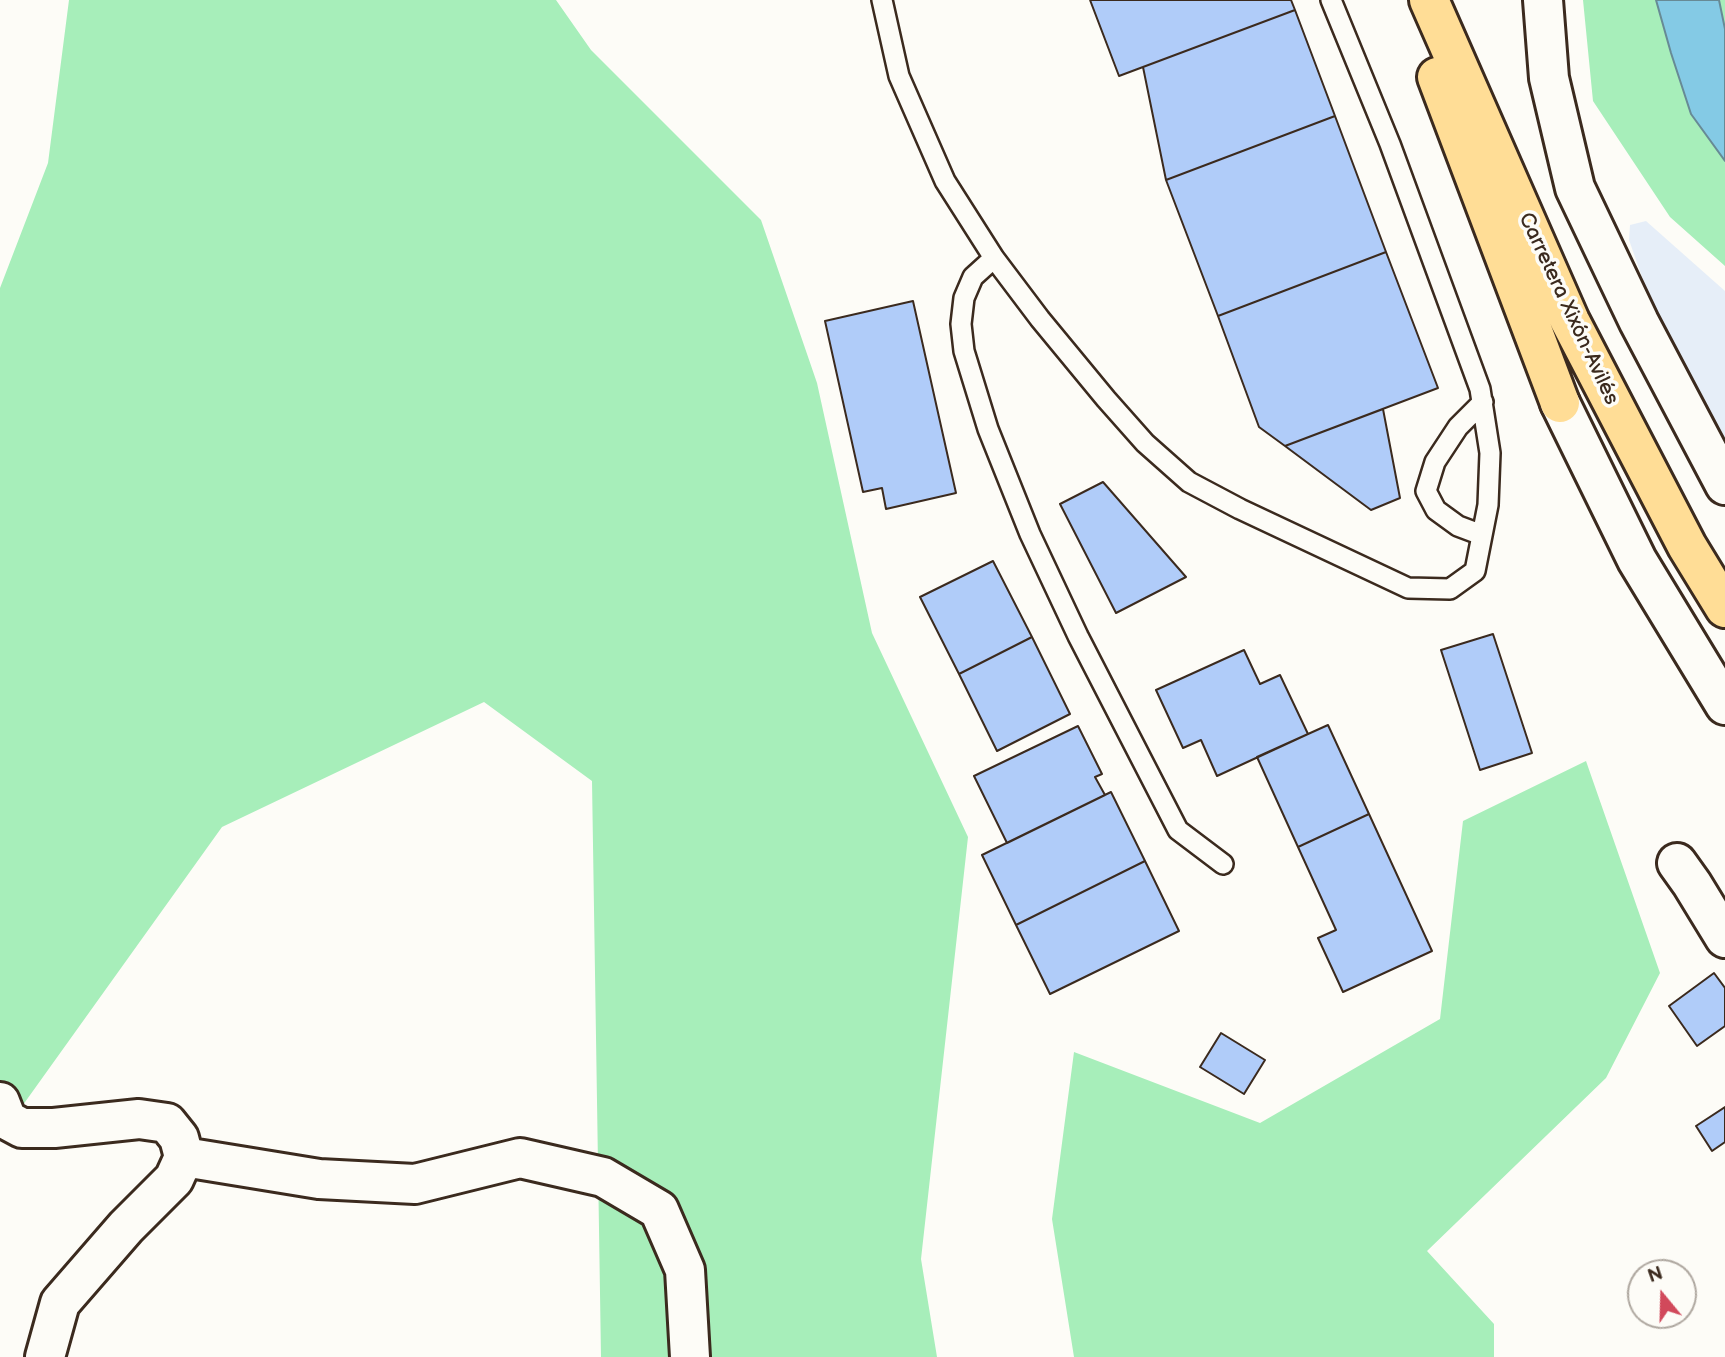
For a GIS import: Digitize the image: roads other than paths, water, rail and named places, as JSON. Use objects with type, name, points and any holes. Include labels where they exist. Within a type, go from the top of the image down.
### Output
[{"type":"highway","points":[[1407,0],[1560,403]]},
{"type":"highway","name":"Carretera Xixón-Avilés","points":[[1429,0],[1570,321],[1650,477],[1725,608]]},
{"type":"street","points":[[1543,0],[1549,78],[1576,188],[1639,321],[1725,485]]},
{"type":"street","points":[[1560,403],[1637,560],[1725,705]]},
{"type":"street","points":[[1677,863],[1725,938]]},
{"type":"street","points":[[0,1102],[7,1120],[22,1128],[54,1128],[139,1119],[167,1123],[179,1138],[184,1157],[174,1180],[126,1227],[60,1303],[45,1357]]},
{"type":"street","points":[[184,1157],[319,1179],[415,1184],[520,1158],[603,1177],[659,1210],[685,1270],[690,1357]]},
{"type":"lane","points":[[882,0],[899,76],[945,181],[994,258],[1040,319],[1145,443],[1189,482],[1240,509],[1408,588],[1450,589],[1475,571],[1488,505],[1490,453],[1483,402],[1394,156],[1331,0]]},
{"type":"lane","points":[[994,258],[973,277],[964,298],[961,324],[964,351],[988,429],[1036,545],[1078,636],[1178,830],[1223,864]]},
{"type":"lane","points":[[1482,535],[1458,526],[1436,510],[1426,491],[1435,462],[1458,427],[1483,402]]},
{"type":"water","points":[[1656,0],[1719,0],[1725,29],[1725,161],[1691,114]]}]
